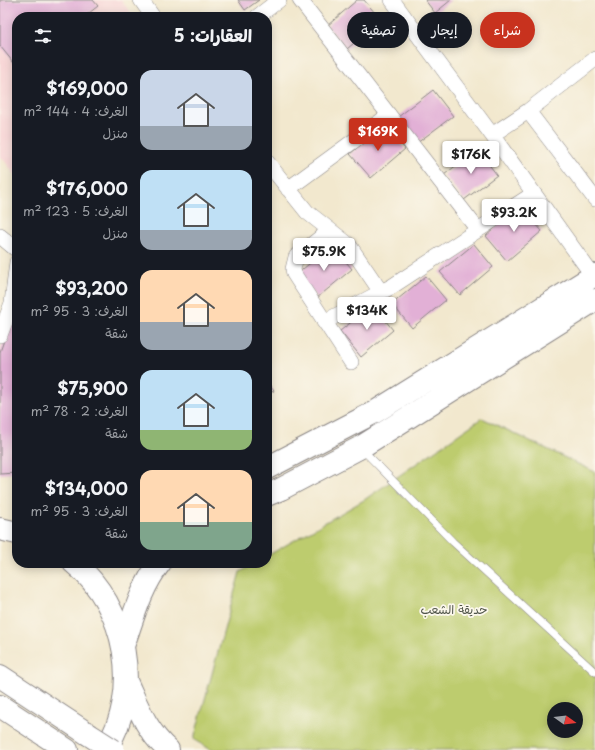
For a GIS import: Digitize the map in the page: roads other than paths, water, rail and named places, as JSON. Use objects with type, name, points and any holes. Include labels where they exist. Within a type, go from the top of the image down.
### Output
[{"type":"main road","points":[[272,465],[375,412],[594,275]]},
{"type":"main road","points":[[272,493],[361,447],[595,300]]},
{"type":"main road","points":[[80,568],[101,592],[115,618],[126,663],[126,681],[123,703],[117,725],[105,750]]},
{"type":"main road","points":[[123,646],[141,597],[152,573],[156,568]]},
{"type":"main road","points":[[0,676],[113,750]]},
{"type":"main road","points":[[126,681],[149,730],[168,750]]},
{"type":"main road","points":[[0,706],[67,750]]},
{"type":"street","points":[[140,0],[149,12]]},
{"type":"street","points":[[263,12],[279,0]]},
{"type":"street","points":[[300,0],[478,230]]},
{"type":"street","points":[[392,0],[492,135],[533,194],[594,275]]},
{"type":"street","points":[[492,135],[528,111],[595,59]]},
{"type":"street","points":[[528,111],[595,199]]},
{"type":"street","points":[[288,189],[389,115]]},
{"type":"street","points":[[272,168],[307,212],[349,245],[380,292]]},
{"type":"street","points":[[324,322],[391,287],[533,194]]},
{"type":"street","points":[[330,230],[296,257],[293,269],[294,274],[351,362]]},
{"type":"street","points":[[0,236],[12,246]]},
{"type":"street","points":[[0,335],[12,291]]},
{"type":"lane","points":[[361,447],[453,542],[595,672]]},
{"type":"park label","name":"حديقة الشعب","points":[[454,609]]}]
